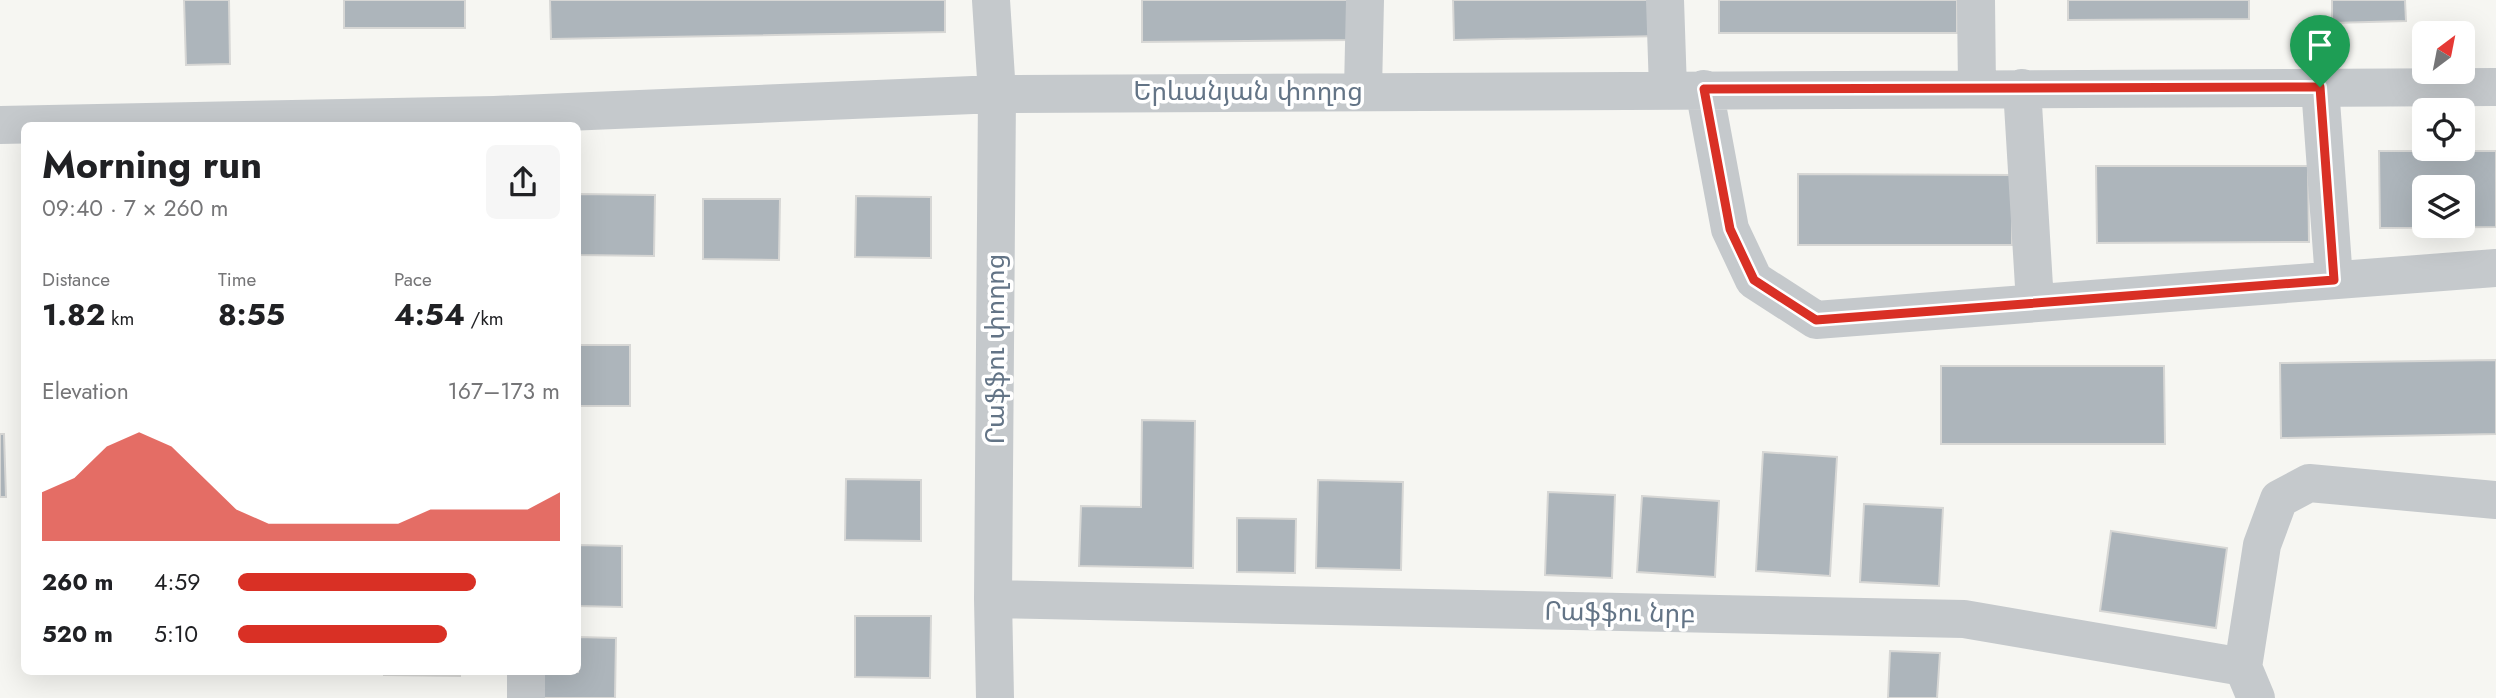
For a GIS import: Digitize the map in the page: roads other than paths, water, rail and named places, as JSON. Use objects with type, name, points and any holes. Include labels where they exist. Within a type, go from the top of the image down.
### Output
[{"type":"street","name":"Րաֆֆու փողոց","points":[[991,0],[997,94],[993,599],[995,698]]},
{"type":"street","points":[[1363,90],[1365,0]]},
{"type":"street","points":[[1665,0],[1686,89],[1730,229],[1754,280],[1816,320],[2496,268]]},
{"type":"street","points":[[1976,0],[1977,89]]},
{"type":"street","points":[[2320,87],[2334,280]]},
{"type":"street","name":"Երևանյան փողոց","points":[[316,122],[526,120],[997,94],[1363,90],[2496,87]]},
{"type":"street","points":[[2022,88],[2035,303]]},
{"type":"street","name":"Երևանյան փողոց","points":[[0,125],[21,125]]},
{"type":"street","points":[[2250,682],[2262,545],[2279,499],[2309,483],[2496,500]]},
{"type":"street","name":"Րաֆֆու նրբ","points":[[993,599],[1964,619],[2250,682]]},
{"type":"street","points":[[526,675],[526,698]]}]
